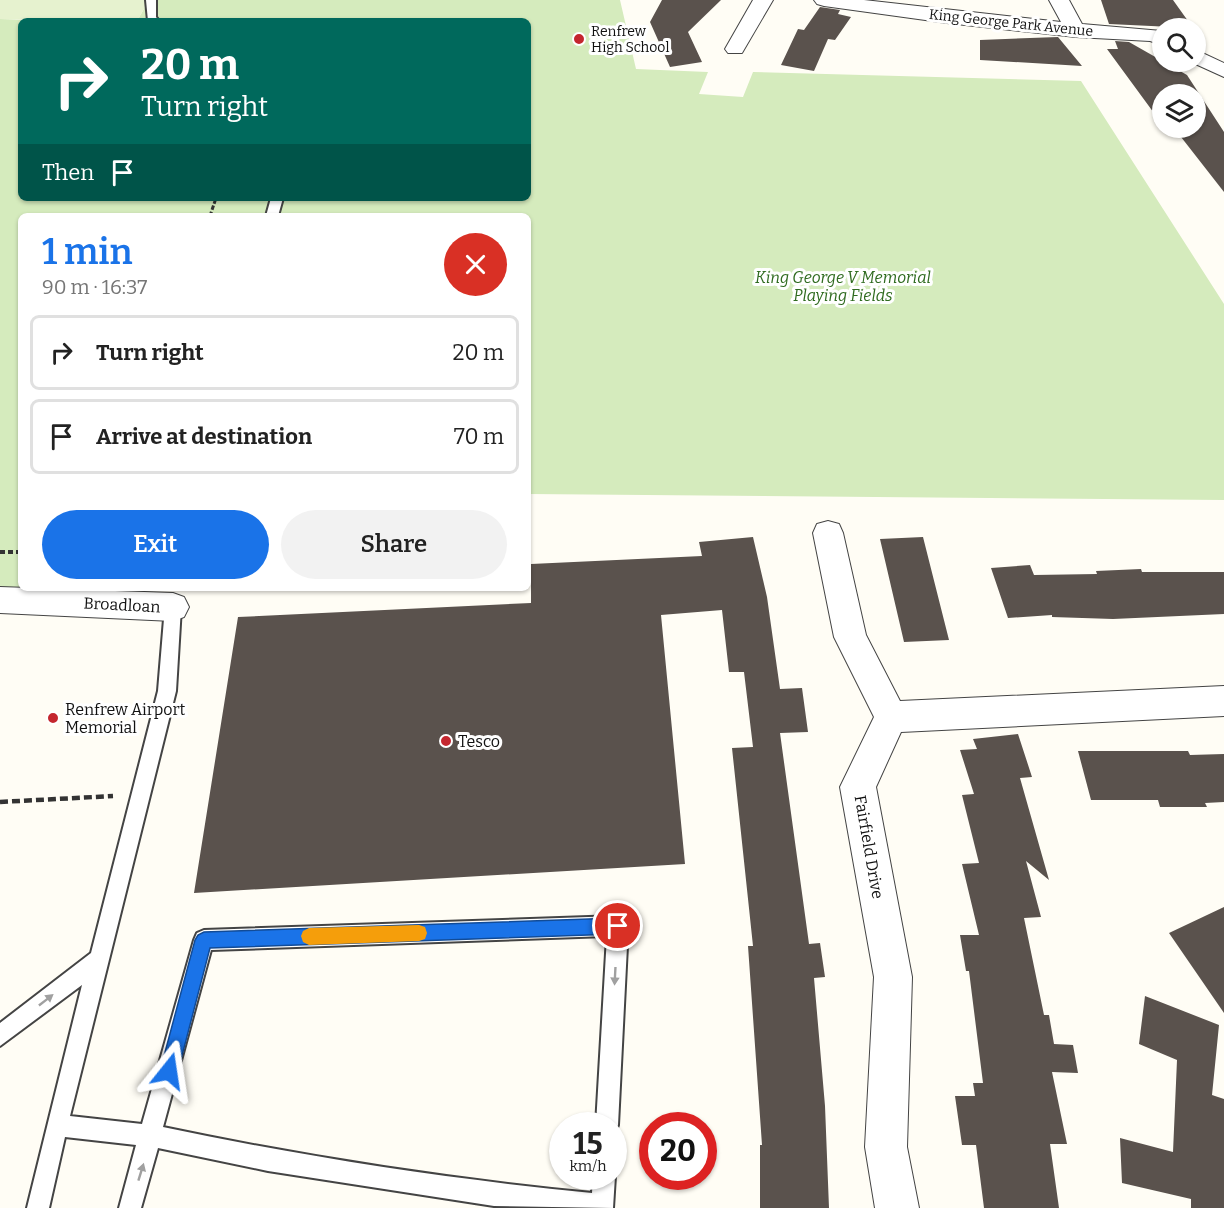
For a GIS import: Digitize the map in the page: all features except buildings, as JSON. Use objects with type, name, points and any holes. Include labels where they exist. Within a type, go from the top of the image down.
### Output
[{"type":"street","points":[[735,50],[763,0]]},
{"type":"street","name":"King George Park Avenue","points":[[824,0],[889,10],[1076,31],[1152,35]]},
{"type":"street","points":[[1059,0],[1076,31]]},
{"type":"street","points":[[1206,61],[1224,70]]},
{"type":"street","points":[[828,533],[850,637],[891,717],[1224,701]]},
{"type":"street","name":"Broadloan","points":[[0,600],[139,596],[173,607]]},
{"type":"street","name":"Fairfield Drive","points":[[891,717],[858,787],[893,977],[886,1147],[897,1208]]},
{"type":"lane","points":[[151,0],[151,18]]},
{"type":"lane","points":[[38,1208],[98,960],[167,691],[173,607]]},
{"type":"lane","points":[[130,1208],[152,1136],[204,940],[618,926],[608,1112]]},
{"type":"lane","points":[[0,1036],[98,960]]},
{"type":"lane","points":[[57,1125],[152,1136],[268,1160],[494,1195],[602,1206],[603,1190]]},
{"type":"path","points":[[0,552],[18,552]]},
{"type":"path","points":[[0,802],[141,794]]},
{"type":"green space","points":[[0,0],[149,0],[139,18],[0,19]]},
{"type":"green space","name":"King George V Memorial Playing Fields","points":[[149,0],[620,0],[636,69],[708,72],[699,94],[743,97],[753,72],[1081,81],[1224,304],[1224,500],[531,494],[531,213],[18,213],[18,589],[0,589],[0,19],[18,20],[18,201],[531,201],[531,18],[139,18]]},
{"type":"slow traffic","points":[[309,936],[419,933]]},
{"type":"place","name":"Renfrew High School","points":[[579,39]]},
{"type":"place","name":"Renfrew Airport Memorial","points":[[53,718]]},
{"type":"place","name":"Tesco","points":[[446,741]]},
{"type":"route","points":[[169,1071],[204,940],[618,926]]}]
